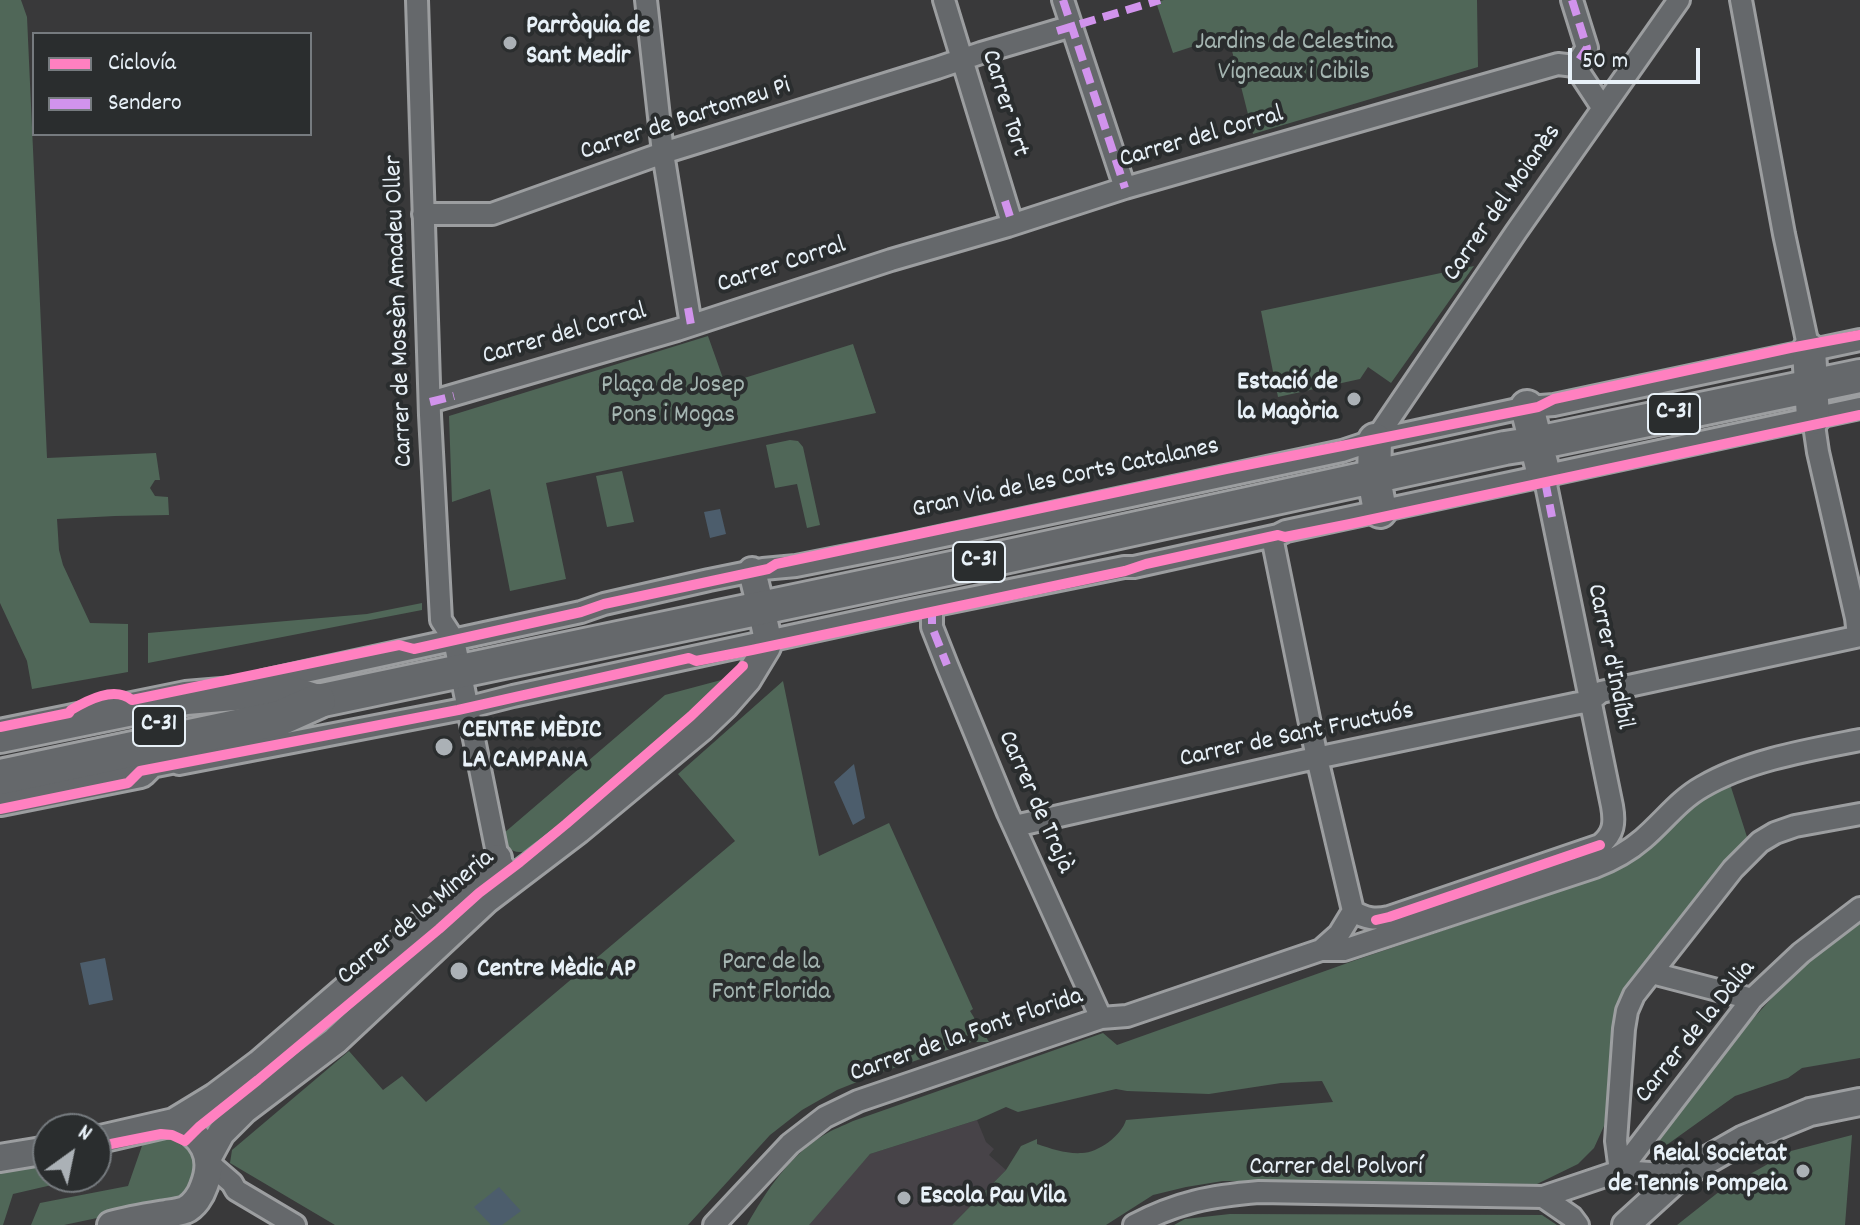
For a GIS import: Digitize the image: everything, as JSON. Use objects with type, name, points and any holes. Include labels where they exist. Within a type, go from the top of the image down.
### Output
[{"type":"highway","name":"C-31","points":[[0,759],[221,713],[318,701]]},
{"type":"highway","name":"C-31","points":[[0,777],[280,718],[318,701]]},
{"type":"main road","points":[[1809,350],[1813,418]]},
{"type":"main road","name":"C-31","points":[[318,701],[1505,448],[1860,376]]},
{"type":"main road","points":[[1527,407],[1544,475]]},
{"type":"main road","points":[[1375,440],[1374,478],[1380,511]]},
{"type":"main road","points":[[0,736],[186,698],[282,690],[318,701],[295,725],[263,737],[150,761],[140,771],[0,799]]},
{"type":"street","name":"Carrer de Mossèn Amadeu Oller","points":[[417,0],[430,402],[441,620],[454,640]]},
{"type":"street","points":[[646,0],[663,153],[689,317]]},
{"type":"street","name":"Carrer Tort","points":[[944,0],[1012,223]]},
{"type":"street","points":[[1063,0],[1125,188]]},
{"type":"street","points":[[1572,0],[1587,48],[1575,66],[1602,107]]},
{"type":"street","name":"Carrer del Moianès","points":[[1375,440],[1505,247],[1679,0]]},
{"type":"street","points":[[1741,0],[1784,234],[1809,350]]},
{"type":"street","name":"Carrer de Bartomeu Pi","points":[[423,214],[492,214],[663,153],[1072,26]]},
{"type":"street","name":"Carrer del Corral","points":[[891,260],[1125,188],[1558,64],[1575,66]]},
{"type":"street","name":"Carrer Corral","points":[[689,317],[891,260]]},
{"type":"street","name":"Carrer del Corral","points":[[430,402],[689,317]]},
{"type":"street","points":[[186,698],[752,571],[796,566],[915,542],[1342,451],[1375,440],[1527,407],[1554,405],[1860,340]]},
{"type":"street","points":[[140,771],[304,741],[768,640],[1134,567],[1272,537],[1286,531],[1860,408]]},
{"type":"street","points":[[1813,418],[1859,641]]},
{"type":"street","name":"Carrer d'Indíbil","points":[[1353,911],[1376,920],[1389,917],[1600,845],[1610,834],[1614,819],[1544,475]]},
{"type":"street","points":[[1272,537],[1317,758],[1353,911]]},
{"type":"street","points":[[752,571],[768,640]]},
{"type":"street","name":"Carrer de Trajà","points":[[932,606],[932,627],[947,665],[1101,1018]]},
{"type":"street","points":[[454,640],[498,858],[515,878]]},
{"type":"street","name":"Carrer de la Mineria","points":[[200,1196],[209,1172],[209,1160],[221,1133],[244,1110],[335,1041],[486,900],[578,830],[701,728],[747,680],[766,651],[768,640]]},
{"type":"street","name":"Carrer de Sant Fructuós","points":[[1015,826],[1317,758],[1590,701],[1603,703],[1859,641]]},
{"type":"street","name":"Carrer de la Font Florida","points":[[714,1225],[790,1144],[825,1117],[858,1101],[1101,1018],[1127,1016],[1321,950],[1344,950],[1612,861],[1643,839],[1702,787],[1729,774],[1813,749],[1860,740]]},
{"type":"street","points":[[1620,1171],[1616,1141],[1627,1011],[1634,995],[1733,869],[1760,842],[1795,826],[1860,814]]},
{"type":"street","name":"Carrer de la Mineria","points":[[112,1136],[174,1122],[215,1097],[259,1064],[498,858]]},
{"type":"street","name":"Carrer de la Dàlia","points":[[1620,1171],[1752,999],[1801,953],[1860,908]]},
{"type":"street","name":"Carrer de la Font Florida","points":[[1321,950],[1339,934],[1353,911]]},
{"type":"street","points":[[1652,973],[1752,999]]},
{"type":"street","points":[[1626,1225],[1681,1175],[1744,1139],[1810,1112],[1860,1102]]},
{"type":"street","points":[[174,1122],[193,1133],[203,1145],[209,1160],[236,1190],[295,1225]]},
{"type":"street","points":[[0,1158],[32,1153]]},
{"type":"street","name":"Carrer del Polvorí","points":[[1134,1225],[1183,1204],[1259,1192],[1543,1197],[1620,1171],[1681,1175]]},
{"type":"street","points":[[111,1225],[186,1210],[200,1196],[236,1190]]},
{"type":"street","points":[[1543,1197],[1572,1217],[1578,1225]]},
{"type":"shaded area","name":"Escola Pau Vila","points":[[977,1120],[986,1142],[994,1149],[989,1155],[1006,1170],[952,1225],[806,1225],[870,1154]]},
{"type":"green space","points":[[0,0],[21,0],[27,17],[47,458],[156,453],[160,480],[155,480],[150,488],[155,496],[168,497],[169,515],[57,519],[63,565],[90,623],[128,624],[128,672],[32,689],[27,661],[0,603]]},
{"type":"green space","name":"Jardins de Celestina Vigneaux i Cibils","points":[[1477,0],[1478,67],[1253,134],[1228,35],[1173,53],[1156,2]]},
{"type":"green space","points":[[1474,266],[1391,383],[1368,367],[1360,379],[1278,397],[1261,311]]},
{"type":"green space","name":"Plaça de Josep Pons i Mogas","points":[[708,336],[725,384],[853,344],[876,413],[546,483],[566,579],[510,591],[490,489],[452,502],[449,416]]},
{"type":"green space","points":[[798,441],[803,447],[820,525],[807,528],[797,484],[775,488],[766,445]]},
{"type":"green space","points":[[622,471],[634,522],[607,527],[596,476]]},
{"type":"green space","points":[[422,603],[422,610],[148,663],[148,633],[367,614]]},
{"type":"green space","points":[[725,679],[669,732],[528,851],[518,852],[507,845],[502,837],[504,833],[665,695]]},
{"type":"green space","name":"Parc de la Font Florida","points":[[783,681],[819,856],[889,823],[973,1009],[970,1011],[989,1042],[971,1042],[882,1072],[837,1090],[802,1110],[770,1135],[688,1225],[335,1225],[230,1163],[232,1150],[349,1051],[383,1090],[402,1076],[426,1102],[735,841],[678,774]]},
{"type":"green space","points":[[1730,784],[1748,840],[1660,952],[1614,1068],[1604,1126],[1594,1148],[1578,1164],[1537,1184],[1223,1181],[1153,1195],[1106,1225],[952,1225],[1006,1170],[1021,1146],[1037,1139],[1037,1144],[1048,1148],[1082,1153],[1108,1142],[1126,1120],[1333,1102],[1322,1081],[1281,1083],[1209,1094],[1116,1089],[1018,1112],[1006,1107],[977,1120],[870,1154],[809,1225],[747,1225],[790,1163],[834,1129],[1103,1033],[1117,1045],[1607,875],[1640,855],[1681,813],[1704,795]]},
{"type":"green space","points":[[1860,914],[1860,1058],[1802,1068],[1788,1078],[1735,1096],[1661,1149],[1652,1151],[1658,1138],[1751,1021],[1819,946]]},
{"type":"green space","name":"Reial Societat de Tennis Pompeia","points":[[1852,1135],[1845,1225],[1677,1225],[1720,1191],[1791,1151]]},
{"type":"green space","points":[[162,1136],[178,1140],[188,1147],[195,1165],[189,1192],[173,1202],[64,1225],[31,1225],[40,1203],[92,1193],[112,1193],[112,1189],[128,1186],[144,1140]]},
{"type":"green space","points":[[32,1164],[32,1190],[13,1194],[3,1225],[0,1225],[0,1171]]},
{"type":"green space","points":[[1230,1214],[1542,1215],[1557,1225],[1174,1225],[1185,1219]]},
{"type":"water","points":[[720,509],[726,534],[710,538],[704,512]]},
{"type":"water","points":[[854,764],[865,818],[853,825],[834,782]]},
{"type":"water","points":[[105,958],[113,1000],[89,1005],[80,963]]},
{"type":"water","points":[[499,1187],[521,1211],[502,1225],[491,1225],[474,1207]]},
{"type":"marked path","points":[[1063,0],[1125,188]]},
{"type":"marked path","points":[[1057,31],[1160,0]]},
{"type":"marked path","points":[[1572,0],[1587,48],[1575,66]]},
{"type":"marked path","points":[[1005,201],[1012,223]]},
{"type":"marked path","points":[[688,308],[691,325]]},
{"type":"marked path","points":[[430,402],[454,396]]},
{"type":"marked path","points":[[1545,481],[1552,517]]},
{"type":"marked path","points":[[932,608],[932,627],[947,665]]},
{"type":"cycle path","name":"Gran Via de les Corts Catalanes","points":[[0,727],[69,713],[78,706],[109,694],[132,700],[399,645],[414,649],[768,569],[776,564],[1538,407],[1554,399],[1860,335]]},
{"type":"cycle path","points":[[0,809],[128,783],[140,771],[458,710],[689,658],[696,661],[752,650],[1125,571],[1278,535],[1285,537],[1350,524],[1860,415]]},
{"type":"cycle path","points":[[112,1144],[161,1134],[185,1141],[479,893],[566,824],[691,716],[743,666]]},
{"type":"cycle path","points":[[1376,920],[1600,845]]},
{"type":"place","name":"Parròquia de Sant Medir","points":[[510,43]]},
{"type":"place","name":"Estació de la Magòria","points":[[1354,399]]},
{"type":"place","name":"CENTRE MÈDIC LA CAMPANA","points":[[444,747]]},
{"type":"place","name":"Centre Mèdic AP","points":[[459,971]]},
{"type":"place","name":"Reial Societat de Tennis Pompeia","points":[[1803,1171]]},
{"type":"place","name":"Escola Pau Vila","points":[[904,1198]]}]
